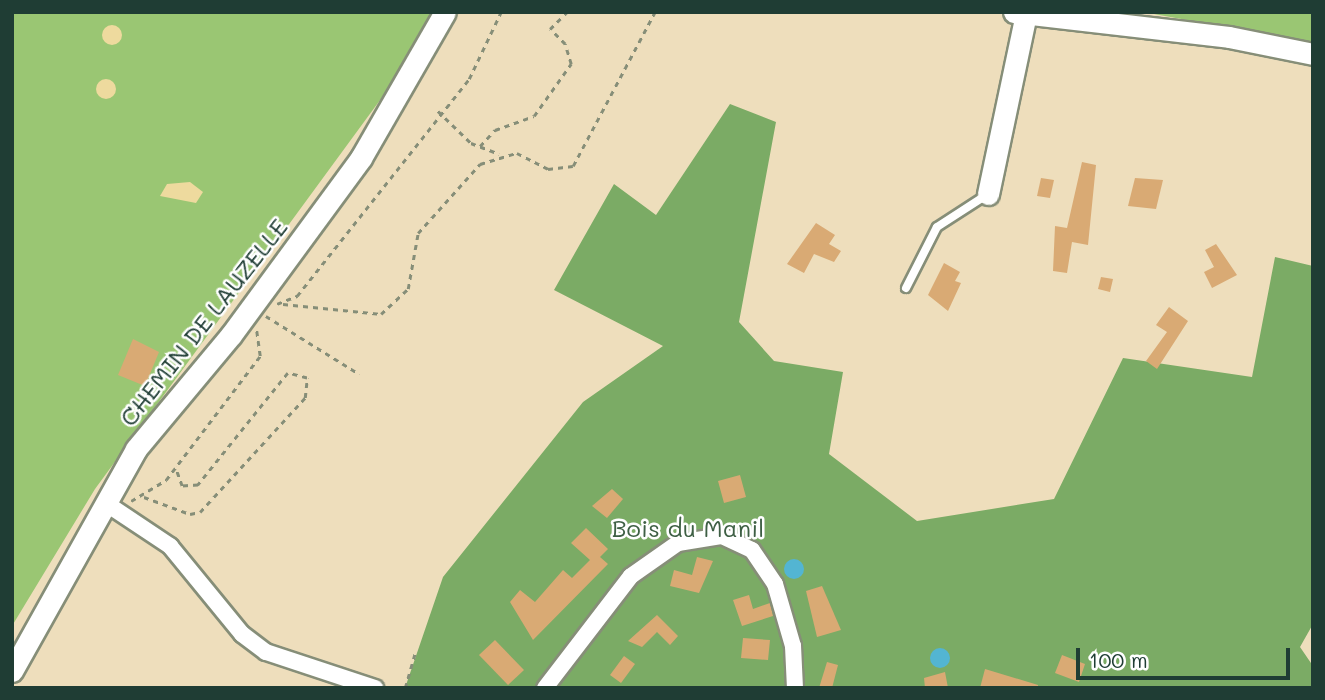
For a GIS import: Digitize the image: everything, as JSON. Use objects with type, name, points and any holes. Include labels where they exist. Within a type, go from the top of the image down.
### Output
[{"type":"street","name":"CHEMIN DE LAUZELLE","points":[[12,671],[151,428],[252,307],[374,139],[445,12]]},
{"type":"street","points":[[988,194],[1020,13],[1229,37],[1313,54]]},
{"type":"street","points":[[109,505],[184,559],[242,634],[265,652],[375,688]]},
{"type":"street","points":[[545,688],[631,576],[678,543],[723,536],[751,550],[775,584],[793,646],[795,688]]},
{"type":"lane","points":[[906,288],[937,227],[988,194]]},
{"type":"path","points":[[283,304],[325,261],[438,111],[485,57],[501,12]]},
{"type":"path","points":[[480,146],[495,130],[534,116],[571,64],[565,44],[550,29],[567,12]]},
{"type":"path","points":[[252,307],[283,304],[360,314],[381,314],[394,305],[414,272],[418,233],[480,164],[499,154],[517,153],[560,171],[573,166],[655,12]]},
{"type":"path","points":[[438,111],[480,146],[499,154]]},
{"type":"path","points":[[252,307],[359,374]]},
{"type":"path","points":[[109,505],[144,497],[175,467],[260,356],[252,307]]},
{"type":"path","points":[[144,497],[190,514],[200,512],[305,398],[307,378],[288,373],[198,485],[182,486],[175,467]]},
{"type":"path","points":[[405,688],[415,652]]},
{"type":"green space","points":[[12,12],[431,12],[405,66],[95,489],[12,626]]},
{"type":"green space","points":[[1143,12],[1313,12],[1313,43]]},
{"type":"green space","name":"Bois du Manil","points":[[730,104],[776,122],[739,322],[774,361],[843,372],[829,454],[917,521],[1054,499],[1123,358],[1252,377],[1275,257],[1313,266],[1313,624],[1300,647],[1313,666],[1313,688],[405,688],[443,577],[583,402],[663,346],[554,290],[614,184],[656,215]]},
{"type":"sand","points":[[108,25],[116,25],[122,35],[116,45],[108,45],[102,39],[102,31]]},
{"type":"sand","points":[[106,79],[113,82],[116,89],[113,96],[106,99],[99,96],[96,89],[99,82]]},
{"type":"sand","points":[[190,182],[203,192],[196,203],[160,196],[167,184]]},
{"type":"water","points":[[794,559],[801,562],[804,569],[801,576],[794,579],[787,576],[784,569],[787,562]]},
{"type":"water","points":[[940,648],[947,651],[950,658],[947,665],[940,668],[933,665],[930,658],[933,651]]},
{"type":"building","points":[[1082,162],[1096,165],[1088,245],[1072,242],[1067,273],[1053,271],[1055,226],[1067,228]]},
{"type":"building","points":[[1041,178],[1054,180],[1050,198],[1037,196]]},
{"type":"building","points":[[1135,178],[1163,180],[1156,209],[1128,206]]},
{"type":"building","points":[[816,223],[835,235],[829,244],[841,251],[834,262],[814,254],[804,273],[787,264]]},
{"type":"building","points":[[1216,244],[1237,275],[1212,288],[1204,272],[1214,267],[1205,250]]},
{"type":"building","points":[[944,263],[960,272],[955,281],[961,283],[948,311],[928,295]]},
{"type":"building","points":[[1101,277],[1113,279],[1110,292],[1098,289]]},
{"type":"building","points":[[1169,307],[1188,321],[1157,369],[1146,361],[1167,332],[1156,325]]},
{"type":"building","points":[[133,339],[159,352],[145,386],[118,375]]},
{"type":"building","points":[[740,475],[746,497],[724,503],[718,481]]},
{"type":"building","points":[[612,489],[623,499],[607,518],[592,506]]},
{"type":"building","points":[[586,528],[608,549],[600,557],[608,564],[533,640],[510,602],[520,590],[535,602],[563,570],[572,578],[590,560],[571,543]]},
{"type":"building","points":[[697,557],[713,561],[699,593],[670,586],[674,570],[692,575]]},
{"type":"building","points":[[822,586],[841,630],[817,637],[806,591]]},
{"type":"building","points":[[749,595],[753,609],[770,603],[773,616],[742,626],[733,600]]},
{"type":"building","points":[[657,615],[678,636],[670,645],[657,632],[642,647],[628,641]]},
{"type":"building","points":[[743,638],[770,640],[768,660],[741,658]]},
{"type":"building","points":[[495,640],[524,670],[508,685],[479,655]]},
{"type":"building","points":[[1062,655],[1085,664],[1079,682],[1055,673]]},
{"type":"building","points":[[624,656],[635,664],[621,683],[610,675]]},
{"type":"building","points":[[827,662],[838,665],[832,688],[819,688]]},
{"type":"building","points":[[985,669],[1038,685],[1038,688],[980,688]]},
{"type":"building","points":[[945,672],[948,688],[925,688],[924,678]]}]
